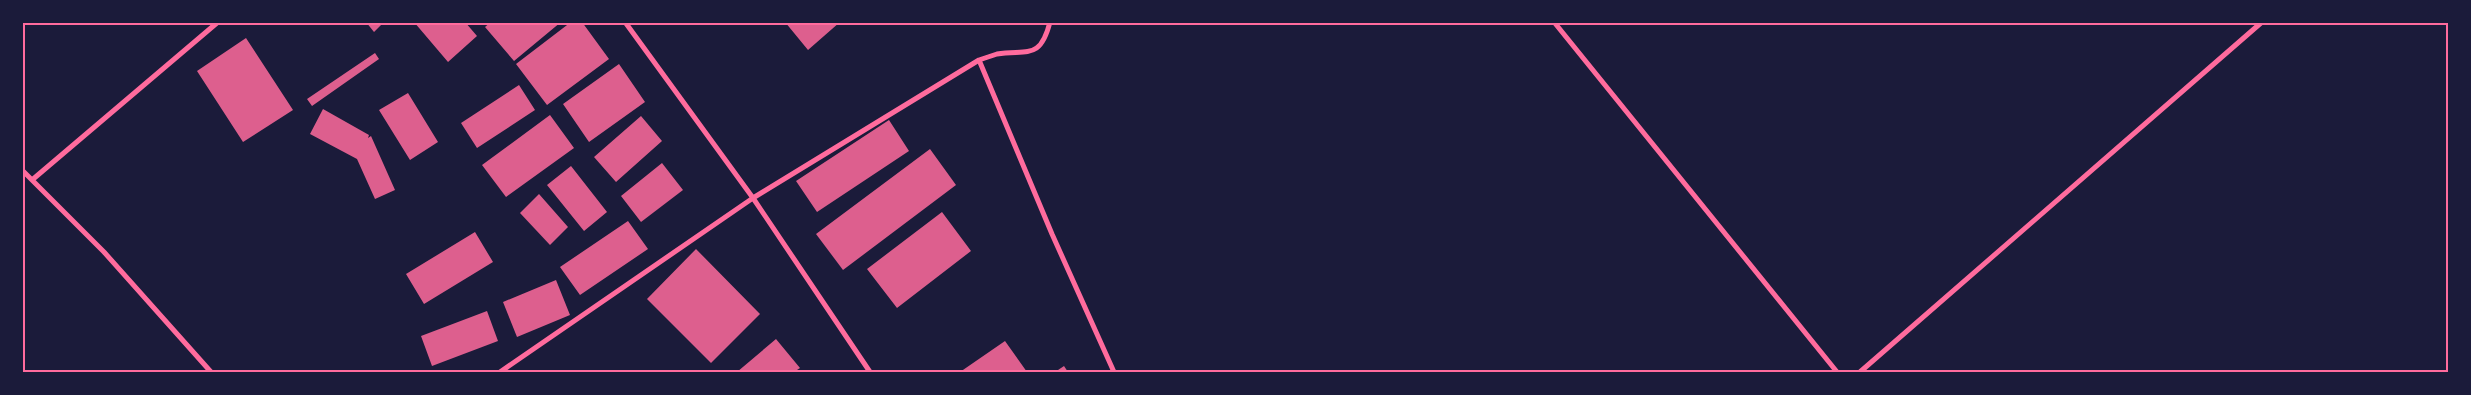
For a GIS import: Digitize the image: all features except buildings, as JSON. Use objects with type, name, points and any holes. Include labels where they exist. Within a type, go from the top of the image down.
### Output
[{"type":"street","points":[[32,180],[218,22]]},
{"type":"street","points":[[626,22],[753,198],[870,372]]},
{"type":"street","points":[[500,372],[753,198],[979,60],[998,54],[1028,53],[1039,48],[1045,40],[1050,22]]},
{"type":"street","points":[[1554,22],[1837,372]]},
{"type":"street","points":[[1860,372],[2262,22]]},
{"type":"street","points":[[979,60],[1052,234],[1114,372]]},
{"type":"street","points":[[22,170],[104,252],[212,372]]}]
